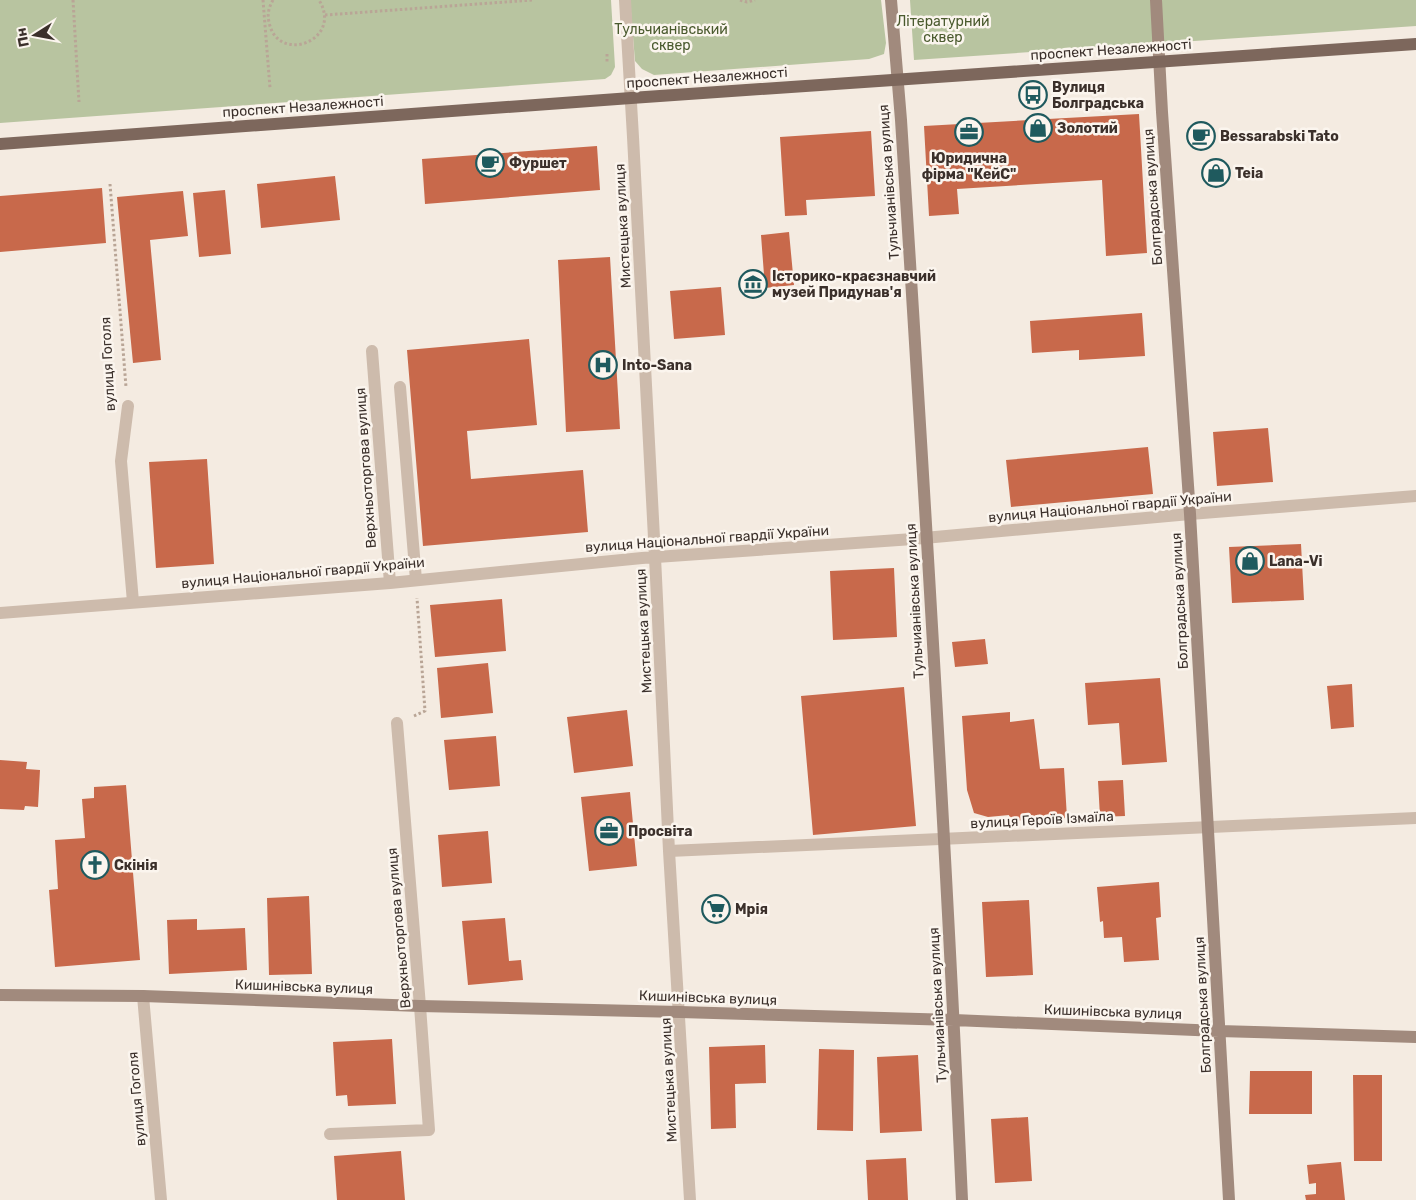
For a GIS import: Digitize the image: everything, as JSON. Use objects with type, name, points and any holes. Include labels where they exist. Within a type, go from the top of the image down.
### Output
[{"type":"main road","name":"Тульчианівська вулиця","points":[[891,0],[901,125],[927,538],[954,1020],[962,1200]]},
{"type":"main road","name":"Болградська вулиця","points":[[1156,0],[1190,514],[1229,1200]]},
{"type":"main road","name":"проспект Незалежності","points":[[0,144],[1416,44]]},
{"type":"main road","name":"Кишинівська вулиця","points":[[0,995],[143,996],[420,1006],[954,1020],[1416,1037]]},
{"type":"street","name":"Мистецька вулиця","points":[[624,0],[631,98],[669,851],[690,1200]]},
{"type":"street","name":"Верхньоторгова вулиця","points":[[372,351],[390,583]]},
{"type":"street","points":[[400,387],[416,580]]},
{"type":"street","name":"вулиця Гоголя","points":[[128,406],[120,461],[133,602]]},
{"type":"street","name":"вулиця Національної гвардії України","points":[[0,612],[390,583],[655,557],[927,538],[1416,496]]},
{"type":"street","name":"Верхньоторгова вулиця","points":[[330,1134],[430,1130],[397,723]]},
{"type":"street","name":"вулиця Героїв Ізмаїла","points":[[669,851],[1416,818]]},
{"type":"street","name":"вулиця Гоголя","points":[[143,996],[161,1200]]},
{"type":"path","points":[[73,0],[80,102]]},
{"type":"path","points":[[263,0],[270,88]]},
{"type":"path","points":[[274,0],[268,11],[269,26],[277,38],[290,45],[305,44],[312,40],[322,29],[325,15],[319,0]]},
{"type":"path","points":[[325,15],[533,0]]},
{"type":"path","points":[[740,0],[747,2],[755,0]]},
{"type":"path","name":"вулиця Гоголя","points":[[110,184],[128,406]]},
{"type":"path","points":[[397,723],[425,711],[416,580]]},
{"type":"green space","points":[[0,0],[611,0],[615,67],[611,75],[605,79],[0,123]]},
{"type":"green space","name":"Тульчианівський сквер","points":[[630,0],[881,0],[886,43],[884,54],[869,59],[654,75],[642,69],[635,61]]},
{"type":"green space","name":"Літературний сквер","points":[[910,0],[1416,0],[1416,26],[914,60]]},
{"type":"building","points":[[1139,114],[1147,253],[1106,256],[1102,180],[957,189],[959,214],[929,216],[924,126]]},
{"type":"building","points":[[871,131],[875,196],[806,200],[807,215],[785,216],[780,137]]},
{"type":"building","points":[[597,146],[600,190],[425,204],[422,159]]},
{"type":"building","points":[[335,176],[340,220],[261,228],[257,184]]},
{"type":"building","points":[[102,188],[106,243],[0,252],[0,196]]},
{"type":"building","points":[[225,190],[231,254],[199,257],[193,193]]},
{"type":"building","points":[[183,191],[188,236],[150,240],[161,360],[133,363],[117,197]]},
{"type":"building","points":[[789,232],[794,285],[765,288],[761,235]]},
{"type":"building","points":[[610,257],[620,429],[566,432],[558,260]]},
{"type":"building","points":[[721,287],[725,335],[674,339],[670,291]]},
{"type":"building","points":[[1142,313],[1145,356],[1079,360],[1079,350],[1032,353],[1030,321]]},
{"type":"building","points":[[529,339],[537,425],[467,431],[471,479],[583,470],[588,532],[423,546],[407,350]]},
{"type":"building","points":[[1268,428],[1273,482],[1217,486],[1213,432]]},
{"type":"building","points":[[1148,447],[1153,494],[1011,507],[1006,460]]},
{"type":"building","points":[[207,459],[214,564],[156,568],[149,462]]},
{"type":"building","points":[[1301,544],[1304,600],[1232,603],[1229,547]]},
{"type":"building","points":[[894,568],[897,637],[833,640],[830,571]]},
{"type":"building","points":[[502,599],[506,651],[435,657],[430,605]]},
{"type":"building","points":[[985,639],[988,664],[955,667],[952,642]]},
{"type":"building","points":[[488,663],[493,713],[441,718],[437,668]]},
{"type":"building","points":[[1160,678],[1167,762],[1122,765],[1119,723],[1088,725],[1085,683]]},
{"type":"building","points":[[1352,684],[1354,727],[1331,729],[1327,686]]},
{"type":"building","points":[[904,687],[916,826],[813,835],[801,696]]},
{"type":"building","points":[[627,710],[633,766],[574,773],[567,717]]},
{"type":"building","points":[[1010,712],[1010,722],[1034,719],[1040,769],[1064,768],[1067,818],[1010,821],[1009,815],[988,817],[974,813],[967,790],[962,716]]},
{"type":"building","points":[[496,736],[500,786],[449,790],[444,740]]},
{"type":"building","points":[[0,760],[27,762],[26,769],[40,770],[38,807],[25,806],[24,810],[0,809]]},
{"type":"building","points":[[1123,780],[1125,816],[1100,817],[1098,781]]},
{"type":"building","name":"Скінія","points":[[126,785],[140,960],[55,967],[49,890],[58,889],[55,840],[85,838],[82,799],[94,798],[94,787]]},
{"type":"building","name":"Просвіта","points":[[630,792],[637,866],[589,871],[581,797]]},
{"type":"building","points":[[488,831],[492,883],[442,887],[438,835]]},
{"type":"building","points":[[1159,882],[1161,917],[1156,918],[1159,960],[1124,962],[1122,937],[1104,938],[1103,921],[1100,922],[1097,887]]},
{"type":"building","points":[[309,896],[312,974],[269,975],[267,898]]},
{"type":"building","points":[[1029,900],[1033,975],[986,977],[982,902]]},
{"type":"building","points":[[505,918],[509,961],[521,960],[523,980],[468,985],[462,921]]},
{"type":"building","points":[[197,919],[197,930],[245,928],[247,970],[169,974],[167,920]]},
{"type":"building","points":[[392,1039],[396,1104],[348,1106],[347,1095],[336,1096],[333,1042]]},
{"type":"building","points":[[765,1045],[766,1083],[735,1084],[736,1128],[711,1129],[709,1047]]},
{"type":"building","points":[[819,1049],[854,1050],[853,1131],[817,1130]]},
{"type":"building","points":[[918,1055],[922,1131],[880,1133],[877,1057]]},
{"type":"building","points":[[1250,1071],[1312,1071],[1312,1114],[1249,1114]]},
{"type":"building","points":[[1353,1075],[1382,1075],[1382,1161],[1354,1161]]},
{"type":"building","points":[[1028,1117],[1032,1181],[995,1183],[991,1119]]},
{"type":"building","points":[[401,1151],[405,1200],[337,1200],[334,1156]]},
{"type":"building","points":[[906,1158],[908,1200],[868,1200],[866,1160]]},
{"type":"building","points":[[1341,1162],[1345,1200],[1306,1200],[1305,1195],[1316,1194],[1316,1183],[1309,1184],[1307,1165]]},
{"type":"place","name":"Вулиця Болградська","points":[[1033,95]]},
{"type":"place","name":"Золотий","points":[[1038,128]]},
{"type":"place","name":"Юридична фірма \"КейС\"","points":[[969,132]]},
{"type":"place","name":"Bessarabski Tato","points":[[1201,136]]},
{"type":"place","name":"Фуршет","points":[[490,163]]},
{"type":"place","name":"Teia","points":[[1216,173]]},
{"type":"place","name":"Історико-краєзнавчий музей Придунав'я","points":[[753,284]]},
{"type":"place","name":"Into-Sana","points":[[603,365]]},
{"type":"place","name":"Lana-Vi","points":[[1250,561]]},
{"type":"place","name":"Просвіта","points":[[609,831]]},
{"type":"place","name":"Скінія","points":[[95,865]]},
{"type":"place","name":"Мрія","points":[[716,909]]}]
